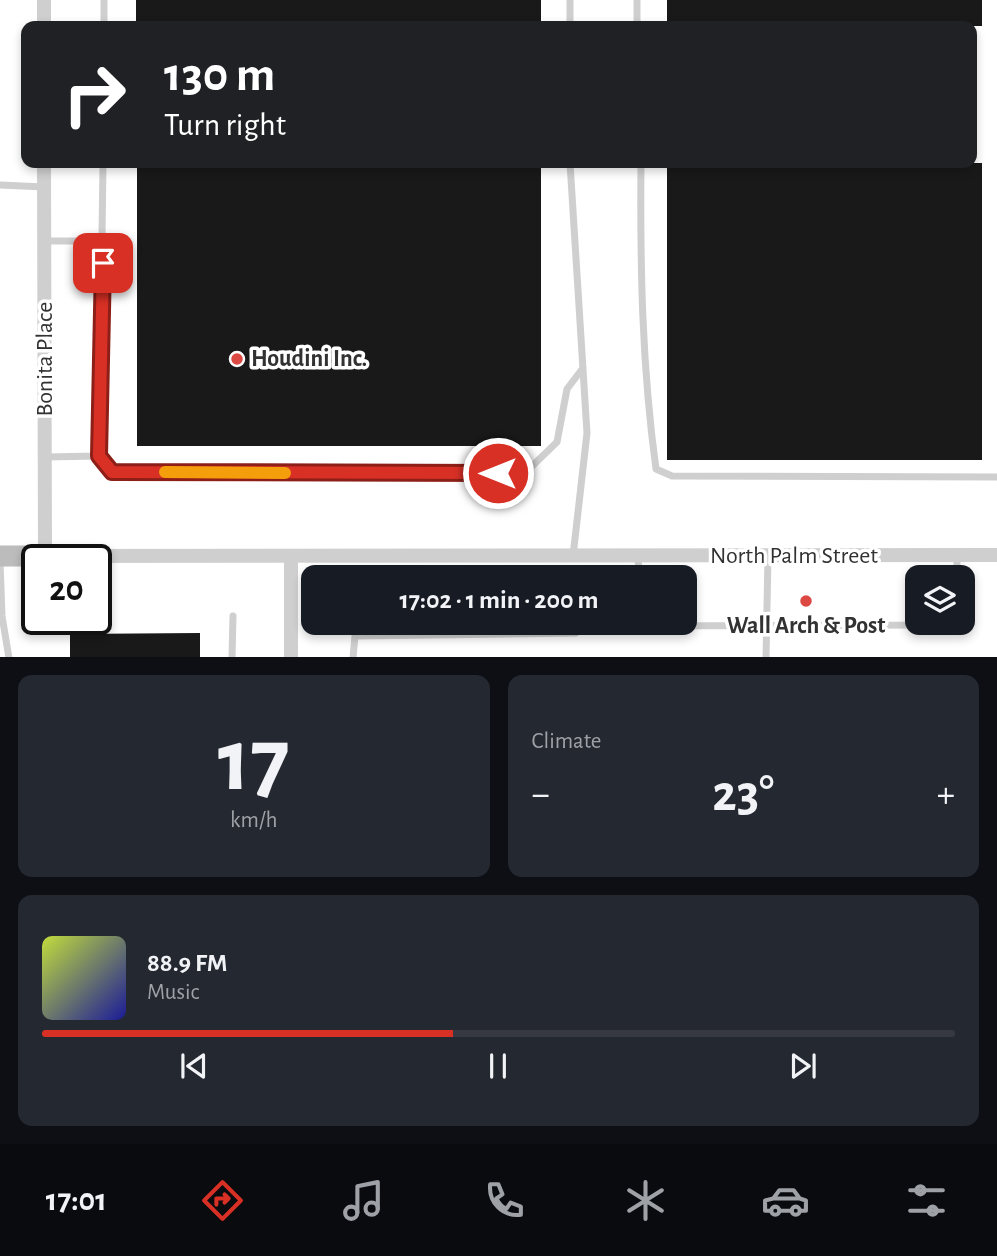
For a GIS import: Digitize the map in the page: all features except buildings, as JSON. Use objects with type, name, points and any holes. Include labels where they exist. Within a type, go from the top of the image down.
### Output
[{"type":"street","points":[[44,0],[44,21]]},
{"type":"street","name":"Bonita Place","points":[[44,168],[45,544]]},
{"type":"street","name":"North Palm Street","points":[[112,556],[997,555]]},
{"type":"street","points":[[0,556],[21,556]]},
{"type":"street","points":[[291,657],[292,556]]},
{"type":"lane","points":[[104,0],[104,21]]},
{"type":"lane","points":[[570,0],[570,21]]},
{"type":"lane","points":[[637,0],[637,21]]},
{"type":"lane","points":[[103,168],[99,456],[112,472],[525,473],[557,442],[567,389],[583,368]]},
{"type":"lane","points":[[570,168],[587,433],[573,556]]},
{"type":"lane","points":[[641,168],[643,352],[656,469],[672,476],[997,477]]},
{"type":"lane","points":[[0,186],[44,187]]},
{"type":"lane","points":[[44,241],[103,241]]},
{"type":"lane","points":[[45,457],[99,456]]},
{"type":"lane","points":[[957,555],[957,565]]},
{"type":"lane","points":[[638,556],[638,565]]},
{"type":"lane","points":[[766,657],[768,556]]},
{"type":"lane","points":[[0,562],[2,616],[9,657]]},
{"type":"lane","points":[[232,657],[233,616]]},
{"type":"lane","points":[[697,626],[905,625]]},
{"type":"lane","points":[[353,657],[355,636],[429,635]]},
{"type":"slow traffic","points":[[165,472],[285,473]]},
{"type":"place","name":"Houdini Inc.","points":[[237,359]]},
{"type":"place","name":"Wall Arch & Post","points":[[806,601]]},
{"type":"route","points":[[103,263],[99,456],[112,472],[498,473]]}]
